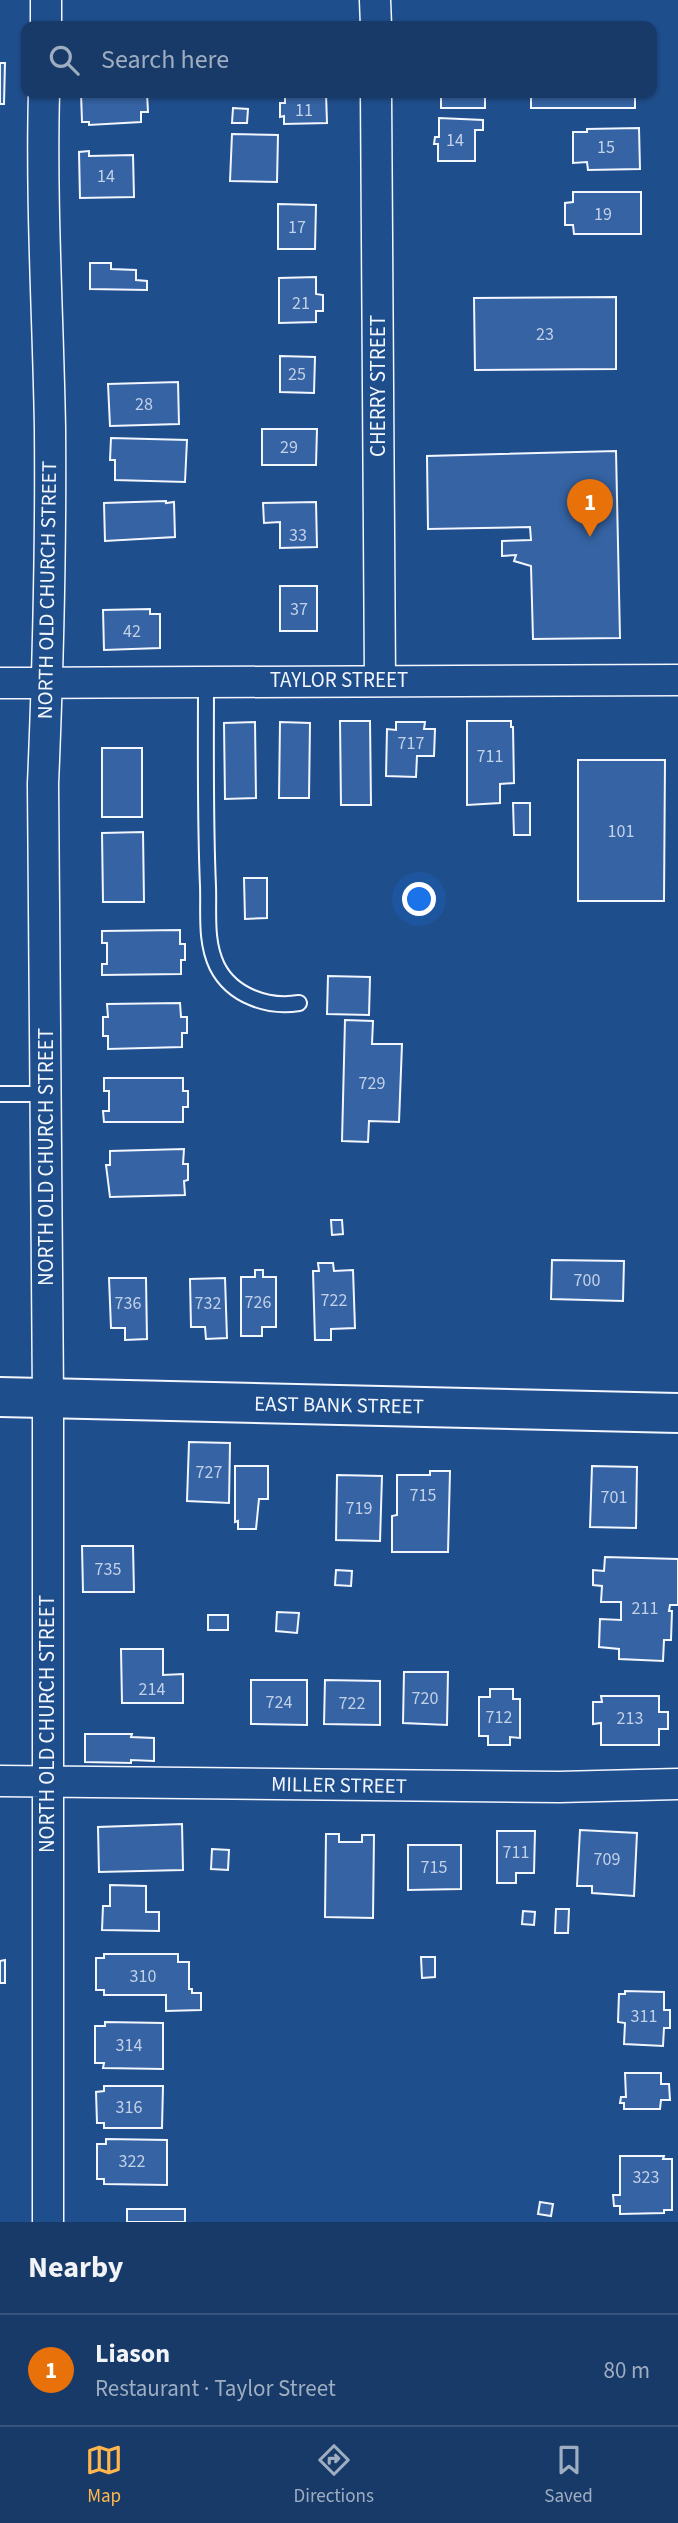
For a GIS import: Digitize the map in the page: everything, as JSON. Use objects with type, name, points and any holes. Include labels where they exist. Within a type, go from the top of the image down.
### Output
[{"type":"street","points":[[46,0],[46,21]]},
{"type":"street","points":[[376,0],[376,21]]},
{"type":"street","name":"NORTH OLD CHURCH STREET","points":[[44,98],[42,165],[50,428],[43,784],[48,1398],[48,2222]]},
{"type":"street","name":"CHERRY STREET","points":[[376,98],[380,680]]},
{"type":"street","name":"TAYLOR STREET","points":[[0,683],[678,680]]},
{"type":"street","name":"EAST BANK STREET","points":[[0,1397],[678,1413]]},
{"type":"street","name":"MILLER STREET","points":[[0,1780],[545,1787],[678,1784]]},
{"type":"lane","points":[[206,681],[206,827],[210,945],[218,967],[233,986],[252,999],[271,1004],[299,1003]]},
{"type":"lane","points":[[0,1094],[46,1094]]},
{"type":"building","points":[[0,63],[5,63],[4,104],[0,104]]},
{"type":"building","points":[[81,98],[147,98],[148,112],[141,112],[141,122],[89,125],[89,122],[82,122]]},
{"type":"building","points":[[285,98],[326,98],[327,123],[284,124],[284,116],[280,117],[280,103],[285,103]]},
{"type":"building","points":[[441,98],[485,98],[485,108],[441,108]]},
{"type":"building","points":[[531,98],[635,98],[635,108],[531,108]]},
{"type":"building","points":[[233,108],[248,109],[247,123],[232,123]]},
{"type":"building","points":[[439,118],[483,120],[483,130],[475,130],[475,161],[438,161],[438,144],[434,144],[435,137],[439,137]]},
{"type":"building","points":[[639,128],[640,169],[588,170],[587,162],[573,163],[573,132],[587,132],[587,129]]},
{"type":"building","points":[[232,134],[278,135],[277,182],[230,181]]},
{"type":"building","points":[[89,151],[89,156],[133,155],[134,197],[80,198],[79,152]]},
{"type":"building","points":[[573,192],[641,192],[641,234],[574,234],[573,225],[565,225],[565,203],[573,202]]},
{"type":"building","points":[[278,204],[316,205],[315,249],[278,249]]},
{"type":"building","points":[[90,263],[111,263],[111,269],[136,270],[136,280],[147,281],[147,290],[90,289]]},
{"type":"building","points":[[316,277],[316,294],[323,295],[323,311],[316,311],[316,322],[279,323],[279,278]]},
{"type":"building","points":[[616,297],[616,369],[475,370],[474,298]]},
{"type":"building","points":[[280,356],[315,357],[314,393],[280,392]]},
{"type":"building","points":[[178,382],[179,424],[110,426],[108,384]]},
{"type":"building","points":[[262,429],[317,429],[316,465],[262,465]]},
{"type":"building","points":[[111,438],[187,440],[185,482],[115,480],[115,460],[110,460]]},
{"type":"building","points":[[616,451],[620,638],[533,639],[531,566],[514,561],[516,555],[502,556],[502,541],[531,540],[530,527],[428,529],[427,456]]},
{"type":"building","points":[[174,502],[175,537],[105,541],[104,503]]},
{"type":"building","points":[[316,502],[317,547],[280,548],[280,522],[264,523],[263,503]]},
{"type":"building","points":[[280,586],[317,586],[317,631],[280,631]]},
{"type":"building","points":[[150,609],[150,614],[160,614],[160,648],[104,650],[103,610]]},
{"type":"building","points":[[340,721],[370,721],[371,805],[341,805]]},
{"type":"building","points":[[467,721],[511,721],[514,783],[500,784],[500,803],[467,805]]},
{"type":"building","points":[[255,722],[256,798],[225,799],[224,723]]},
{"type":"building","points":[[280,722],[310,723],[309,798],[279,798]]},
{"type":"building","points":[[396,722],[425,722],[424,729],[435,729],[434,756],[417,756],[416,777],[386,776],[387,729],[396,730]]},
{"type":"building","points":[[102,748],[142,748],[142,817],[102,817]]},
{"type":"building","points":[[578,760],[665,760],[664,901],[578,901]]},
{"type":"building","points":[[513,803],[530,803],[530,835],[514,835]]},
{"type":"building","points":[[143,832],[144,902],[103,902],[102,833]]},
{"type":"building","points":[[244,878],[267,878],[267,918],[245,919]]},
{"type":"building","points":[[180,930],[180,944],[185,944],[185,960],[181,960],[181,974],[102,975],[102,964],[107,964],[107,943],[102,943],[102,931]]},
{"type":"building","points":[[328,976],[370,977],[369,1015],[327,1014]]},
{"type":"building","points":[[180,1003],[181,1017],[187,1017],[187,1033],[182,1033],[182,1047],[108,1049],[108,1036],[103,1036],[103,1017],[108,1017],[107,1004]]},
{"type":"building","points":[[345,1020],[373,1021],[372,1044],[402,1044],[399,1122],[369,1121],[368,1142],[342,1141]]},
{"type":"building","points":[[104,1078],[183,1078],[183,1091],[188,1091],[188,1107],[183,1107],[183,1122],[104,1122],[103,1111],[109,1111],[109,1091],[104,1091]]},
{"type":"building","points":[[184,1149],[183,1164],[188,1164],[188,1180],[184,1181],[185,1195],[110,1197],[106,1165],[110,1165],[110,1151]]},
{"type":"building","points":[[331,1220],[342,1220],[343,1234],[332,1235]]},
{"type":"building","points":[[552,1260],[624,1261],[623,1301],[551,1299]]},
{"type":"building","points":[[318,1263],[333,1263],[334,1271],[353,1270],[355,1328],[331,1329],[331,1340],[315,1340],[313,1271],[319,1271]]},
{"type":"building","points":[[255,1270],[263,1270],[263,1277],[276,1277],[276,1327],[262,1327],[262,1336],[241,1336],[241,1277],[255,1277]]},
{"type":"building","points":[[109,1278],[146,1278],[147,1339],[125,1340],[125,1328],[111,1328]]},
{"type":"building","points":[[225,1278],[227,1338],[206,1339],[205,1327],[191,1327],[190,1279]]},
{"type":"building","points":[[189,1442],[230,1443],[229,1503],[187,1501]]},
{"type":"building","points":[[235,1466],[268,1466],[268,1499],[259,1499],[256,1529],[238,1529],[238,1521],[235,1522]]},
{"type":"building","points":[[592,1466],[637,1467],[636,1528],[590,1527]]},
{"type":"building","points":[[430,1471],[450,1471],[448,1552],[392,1552],[392,1516],[397,1515],[397,1475],[430,1475]]},
{"type":"building","points":[[337,1475],[382,1476],[380,1541],[336,1540]]},
{"type":"building","points":[[82,1546],[133,1546],[134,1592],[83,1592]]},
{"type":"building","points":[[605,1557],[678,1559],[678,1605],[670,1605],[671,1640],[664,1640],[663,1661],[619,1659],[619,1649],[599,1647],[600,1619],[621,1620],[621,1602],[601,1602],[602,1586],[593,1585],[593,1570],[604,1571]]},
{"type":"building","points":[[336,1570],[352,1571],[351,1586],[335,1585]]},
{"type":"building","points":[[277,1612],[299,1613],[297,1633],[276,1631]]},
{"type":"building","points":[[208,1615],[228,1615],[228,1630],[208,1630]]},
{"type":"building","points":[[121,1649],[163,1649],[163,1675],[183,1674],[183,1703],[122,1703]]},
{"type":"building","points":[[404,1672],[448,1672],[447,1725],[403,1723]]},
{"type":"building","points":[[251,1680],[307,1680],[307,1725],[251,1724]]},
{"type":"building","points":[[325,1680],[380,1681],[380,1725],[324,1724]]},
{"type":"building","points":[[490,1689],[513,1689],[513,1699],[520,1699],[520,1738],[510,1737],[510,1745],[488,1745],[488,1736],[479,1736],[479,1697],[490,1697]]},
{"type":"building","points":[[601,1696],[659,1696],[659,1712],[668,1712],[668,1729],[659,1729],[659,1745],[601,1745],[601,1723],[593,1724],[593,1702],[602,1702]]},
{"type":"building","points":[[85,1734],[132,1734],[131,1737],[154,1738],[154,1761],[85,1762]]},
{"type":"building","points":[[182,1824],[183,1870],[99,1872],[98,1827]]},
{"type":"building","points":[[580,1830],[637,1833],[634,1896],[592,1893],[592,1886],[577,1886]]},
{"type":"building","points":[[497,1831],[535,1831],[534,1873],[516,1873],[516,1883],[497,1883]]},
{"type":"building","points":[[326,1834],[339,1834],[339,1842],[362,1842],[362,1835],[374,1835],[373,1918],[325,1917]]},
{"type":"building","points":[[408,1845],[461,1845],[461,1889],[408,1890]]},
{"type":"building","points":[[212,1849],[229,1850],[228,1870],[211,1869]]},
{"type":"building","points":[[110,1885],[146,1886],[146,1912],[159,1912],[159,1931],[102,1930],[103,1906],[110,1906]]},
{"type":"building","points":[[556,1909],[569,1909],[568,1933],[555,1933]]},
{"type":"building","points":[[523,1911],[535,1912],[534,1925],[522,1924]]},
{"type":"building","points":[[104,1954],[178,1954],[178,1962],[189,1962],[189,1989],[192,1989],[192,1993],[201,1993],[201,2010],[166,2011],[166,1995],[104,1995],[104,1990],[96,1990],[96,1958],[104,1958]]},
{"type":"building","points":[[421,1957],[435,1957],[435,1977],[422,1978]]},
{"type":"building","points":[[5,1960],[5,1983],[0,1983],[0,1961]]},
{"type":"building","points":[[625,1991],[664,1992],[664,2010],[670,2010],[670,2028],[664,2028],[663,2046],[624,2044],[625,2023],[618,2022],[619,1994],[625,1994]]},
{"type":"building","points":[[105,2022],[163,2023],[163,2069],[103,2068],[104,2063],[95,2063],[95,2026],[105,2026]]},
{"type":"building","points":[[625,2073],[661,2073],[661,2084],[669,2084],[670,2100],[661,2100],[660,2109],[624,2109],[624,2103],[620,2103],[621,2097],[626,2097]]},
{"type":"building","points":[[104,2086],[163,2086],[162,2128],[104,2128],[104,2123],[97,2123],[96,2092],[104,2091]]},
{"type":"building","points":[[106,2139],[167,2140],[167,2185],[104,2184],[104,2179],[97,2179],[97,2144],[106,2144]]},
{"type":"building","points":[[620,2156],[664,2156],[663,2159],[672,2159],[672,2210],[664,2210],[664,2213],[620,2214],[620,2206],[614,2206],[613,2195],[620,2195]]},
{"type":"building","points":[[540,2202],[553,2204],[551,2216],[538,2214]]},
{"type":"building","points":[[127,2209],[185,2209],[185,2222],[127,2222]]},
{"type":"place","name":"Liason","points":[[590,537]]}]
